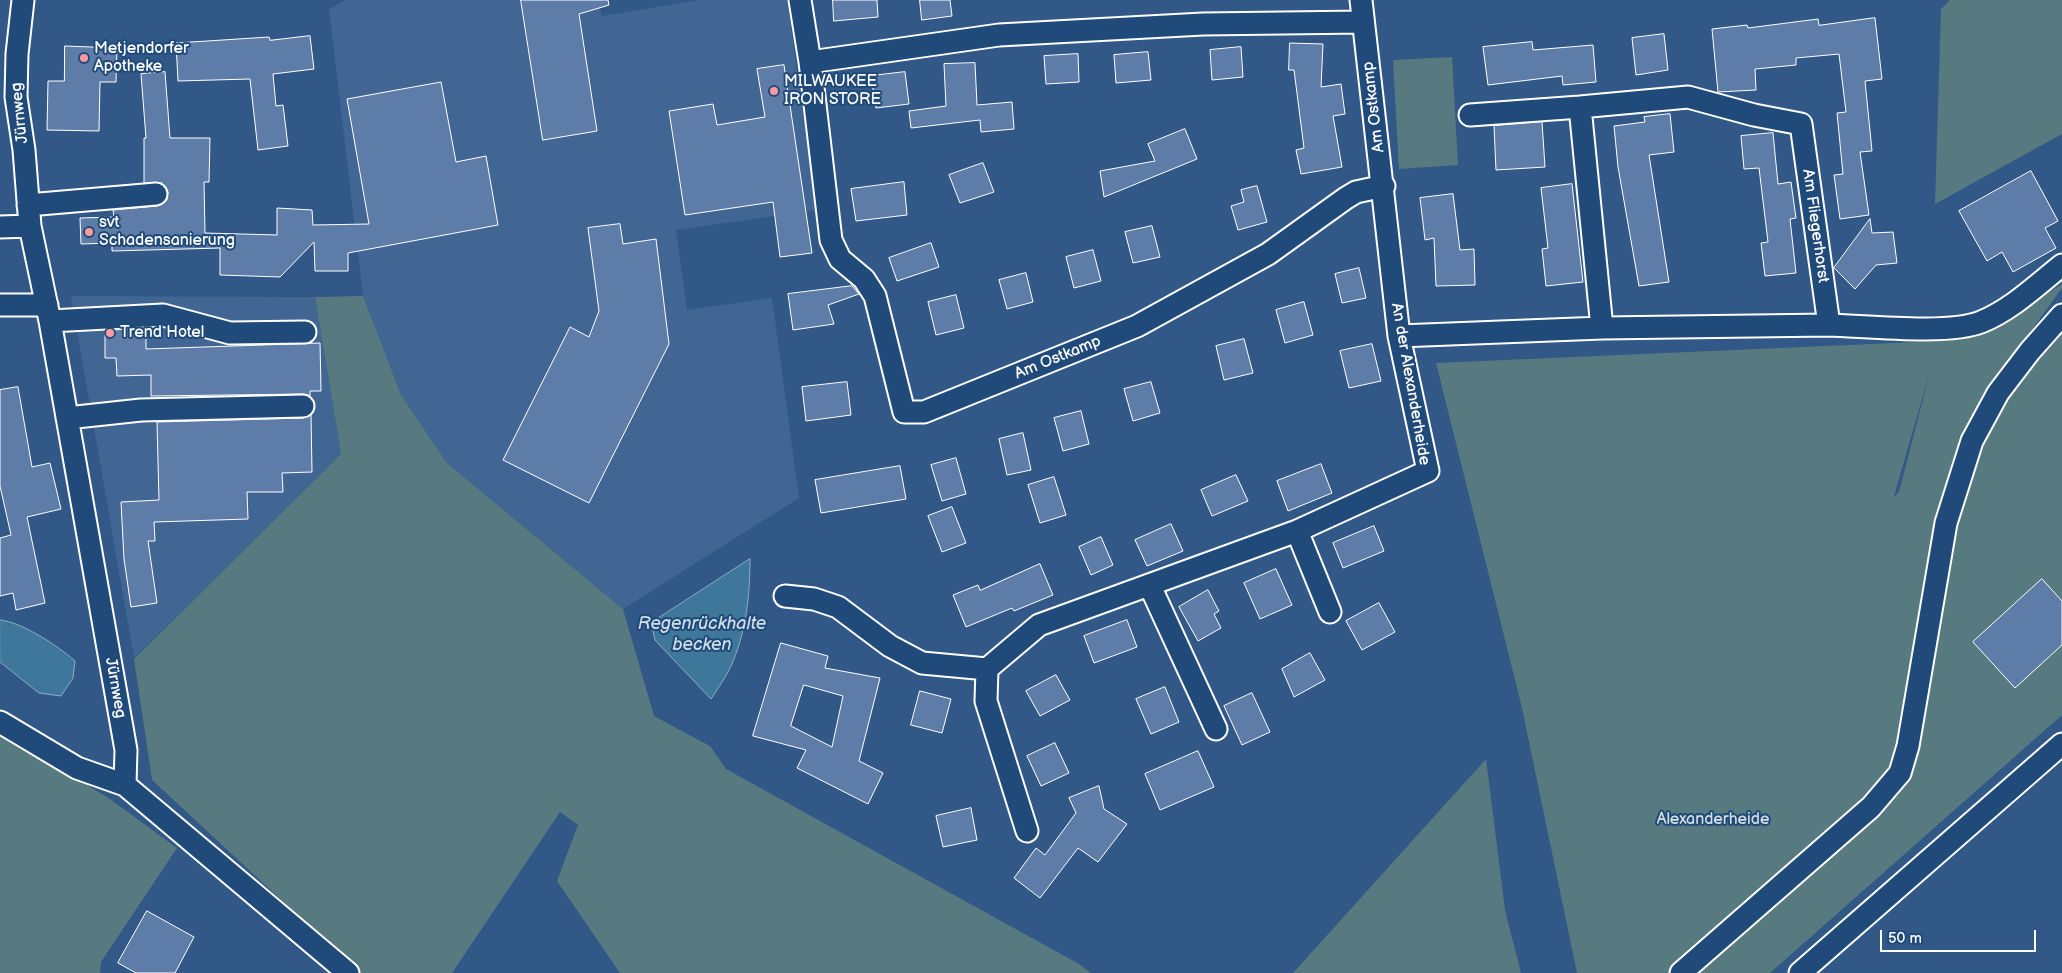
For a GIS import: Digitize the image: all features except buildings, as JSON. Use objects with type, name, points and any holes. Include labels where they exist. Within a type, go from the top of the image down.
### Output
[{"type":"street","name":"Jürnweg","points":[[23,0],[17,54],[16,97],[24,150],[30,226],[48,313],[126,750],[125,785]]},
{"type":"street","name":"Am Ostkamp","points":[[800,0],[810,62],[830,240],[840,259],[864,279],[875,296],[904,412],[924,412],[1137,326],[1268,254],[1356,192],[1384,186],[1361,0]]},
{"type":"street","points":[[810,62],[1000,36],[1203,24],[1364,22]]},
{"type":"street","name":"Am Fliegerhorst","points":[[1470,115],[1688,97],[1801,124],[1829,325]]},
{"type":"street","points":[[1580,107],[1602,328]]},
{"type":"street","name":"An der Alexanderheide","points":[[987,669],[1040,625],[1297,532],[1428,471],[1399,336],[1384,186]]},
{"type":"street","points":[[28,205],[156,194]]},
{"type":"street","points":[[0,227],[30,226]]},
{"type":"street","points":[[1399,336],[1602,328],[1829,325],[1944,328],[1980,323],[1998,313],[2062,265]]},
{"type":"street","points":[[0,305],[48,313],[164,315],[230,333],[305,332]]},
{"type":"street","points":[[1682,973],[1871,808],[1900,773],[1908,746],[1946,523],[1972,441],[1998,392],[2030,350],[2062,315]]},
{"type":"street","points":[[67,418],[141,410],[303,406]]},
{"type":"street","points":[[1297,532],[1330,612]]},
{"type":"street","points":[[1150,586],[1216,728]]},
{"type":"street","points":[[785,596],[814,598],[838,607],[890,646],[922,663],[987,669],[986,701],[1027,831]]},
{"type":"street","points":[[0,722],[77,768],[125,785],[348,973]]},
{"type":"street","points":[[1800,973],[2062,744]]},
{"type":"shaded area","points":[[345,0],[597,0],[602,16],[698,0],[787,0],[817,210],[676,230],[687,310],[772,298],[799,498],[623,609],[447,463],[401,395],[363,296],[329,9]]},
{"type":"shaded area","points":[[71,296],[315,297],[341,454],[134,658]]},
{"type":"green space","points":[[1950,0],[2062,0],[2062,134],[1935,204],[1941,9]]},
{"type":"green space","points":[[1452,57],[1458,165],[1399,169],[1393,60]]},
{"type":"green space","name":"Alexanderheide","points":[[2062,284],[2062,288],[2018,349],[1985,405],[2062,315],[2062,715],[1770,973],[1577,973],[1522,708],[1436,363],[1940,341],[1981,333]],"holes":[[[1930,372],[1899,492],[1894,496]]]},
{"type":"green space","points":[[363,296],[401,395],[447,463],[623,609],[654,716],[710,746],[726,769],[1079,964],[1091,973],[620,973],[557,881],[578,825],[560,812],[452,973],[360,973],[152,780],[134,659],[341,454],[315,297]]},
{"type":"green space","points":[[0,731],[110,799],[177,848],[101,962],[100,973],[0,973]]},
{"type":"green space","points":[[1486,759],[1505,910],[1521,973],[1293,973]]},
{"type":"water","name":"Regenrückhalte becken","points":[[750,559],[748,600],[744,627],[729,670],[711,699],[655,640],[651,623]]},
{"type":"water","points":[[0,620],[29,630],[50,642],[75,661],[73,678],[61,696],[39,693],[0,662]]},
{"type":"place","name":"Metjendorfer Apotheke","points":[[84,58]]},
{"type":"place","name":"MILWAUKEE IRON STORE","points":[[774,91]]},
{"type":"place","name":"svt Schadensanierung","points":[[89,232]]},
{"type":"place","name":"Trend Hotel","points":[[110,333]]}]
